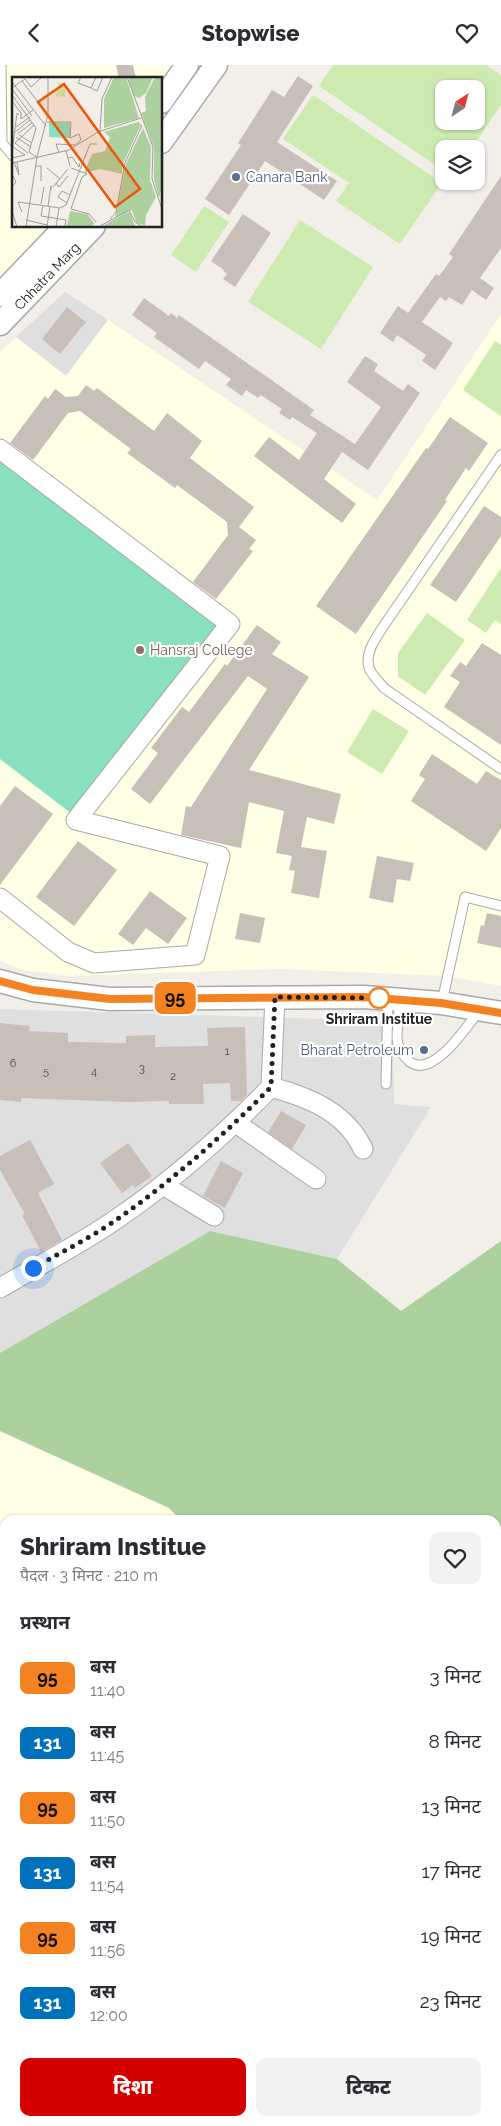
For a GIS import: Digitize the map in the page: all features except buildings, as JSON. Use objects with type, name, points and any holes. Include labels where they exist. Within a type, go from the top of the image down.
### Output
[{"type":"street","points":[[162,101],[187,65]]},
{"type":"street","points":[[162,141],[216,65]]},
{"type":"street","name":"Chhatra Marg","points":[[0,295],[65,227]]},
{"type":"street","name":"Chhatra Marg","points":[[0,324],[93,227]]},
{"type":"street","points":[[0,449],[230,624],[76,820],[220,856],[195,955],[94,963],[68,952],[0,898]]},
{"type":"street","points":[[0,981],[33,990],[110,999],[364,997],[441,1003],[491,1011]]},
{"type":"street","points":[[0,1288],[117,1219],[163,1185],[236,1123],[271,1087],[275,997]]},
{"type":"street","points":[[271,1087],[323,1106],[338,1116],[354,1133],[363,1149]]},
{"type":"street","points":[[236,1123],[316,1179]]},
{"type":"street","points":[[163,1185],[214,1216]]},
{"type":"lane","points":[[1,65],[2,143],[12,155]]},
{"type":"lane","points":[[501,455],[372,644],[368,659],[371,671],[384,688],[501,769]]},
{"type":"lane","points":[[441,1003],[465,897],[501,905]]},
{"type":"lane","points":[[394,999],[397,1040],[402,1056],[413,1064],[425,1065],[435,1061],[491,1011]]},
{"type":"lane","points":[[386,1084],[394,999]]},
{"type":"shaded area","points":[[0,65],[174,65],[162,83],[162,77],[12,77],[12,227],[50,227],[0,278]]},
{"type":"shaded area","points":[[65,292],[108,320],[66,376],[16,337]]},
{"type":"shaded area","name":"Hansraj College","points":[[501,314],[501,986],[447,976],[280,969],[71,976],[23,970],[0,961],[0,352],[16,337],[66,376],[108,320],[377,500]]},
{"type":"shaded area","points":[[0,1009],[392,1021],[394,1104],[431,1107],[337,1259],[210,1231],[0,1353]]},
{"type":"shaded area","points":[[0,1431],[169,1508],[176,1515],[0,1515]]},
{"type":"green space","points":[[333,65],[486,65],[501,75],[501,105],[485,128],[485,80],[435,80],[435,130],[484,130],[477,140],[435,140],[435,165],[319,86]]},
{"type":"green space","points":[[313,95],[435,178],[435,190],[437,190],[400,244],[336,201],[349,183],[283,139]]},
{"type":"green space","points":[[204,206],[229,222],[196,272],[171,255]]},
{"type":"green space","points":[[300,220],[373,267],[321,349],[248,302]]},
{"type":"green space","points":[[495,341],[501,345],[501,416],[463,390]]},
{"type":"green space","points":[[0,458],[217,625],[72,814],[0,759]]},
{"type":"green space","points":[[501,568],[501,624],[495,620],[486,633],[467,620]]},
{"type":"green space","points":[[427,613],[465,640],[425,695],[398,676],[398,653]]},
{"type":"green space","points":[[373,709],[409,731],[382,774],[347,752]]},
{"type":"green space","points":[[210,1231],[337,1259],[401,1311],[501,1241],[501,1515],[176,1515],[169,1508],[0,1431],[0,1353]]},
{"type":"bus line","name":"95","points":[[0,981],[33,990],[110,999],[364,997],[441,1003],[501,1013]]},
{"type":"place","name":"Canara Bank","points":[[236,177]]},
{"type":"place","name":"Hansraj College","points":[[140,650]]},
{"type":"place","name":"Shriram Institue","points":[[379,998]]},
{"type":"place","name":"Bharat Petroleum","points":[[424,1050]]},
{"type":"route","points":[[33,1268],[117,1219],[163,1185],[236,1123],[271,1087],[275,997],[379,998]]}]
